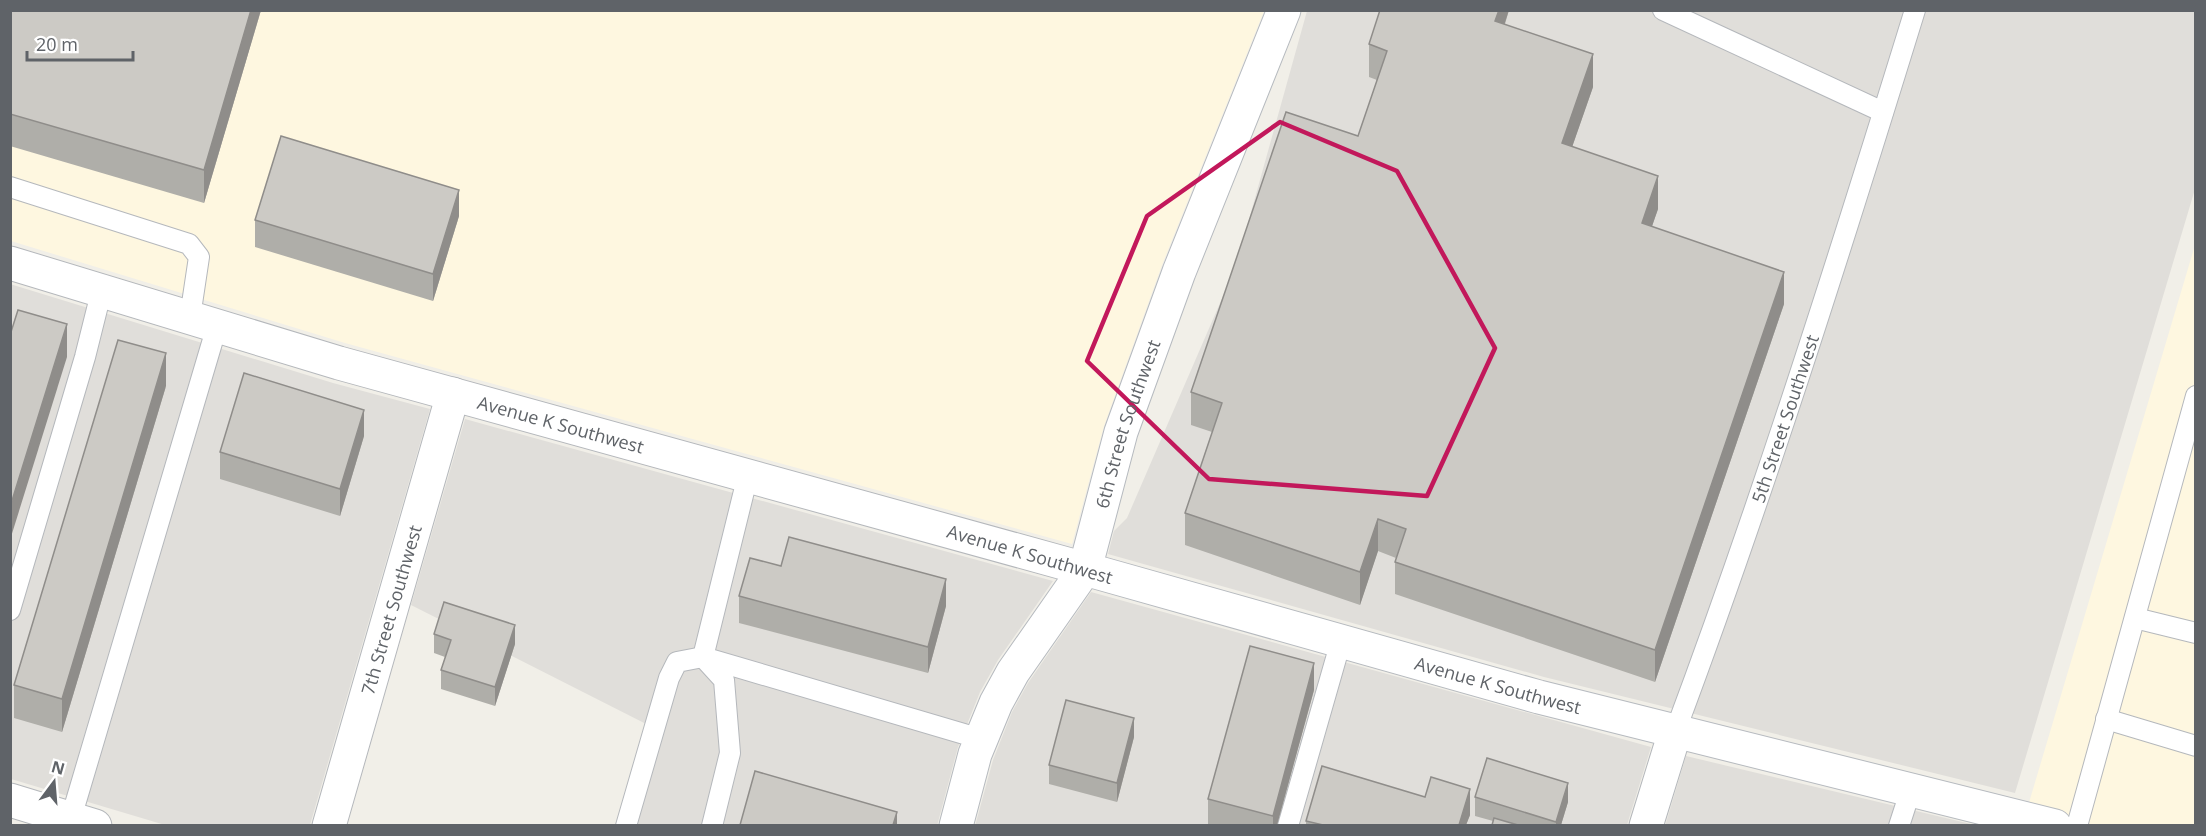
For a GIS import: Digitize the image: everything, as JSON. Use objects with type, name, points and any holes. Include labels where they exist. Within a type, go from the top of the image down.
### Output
[{"type":"street","name":"6th Street Southwest","points":[[956,825],[981,738],[996,703],[1013,672],[1085,569],[1125,422],[1179,272],[1284,10]]},
{"type":"street","name":"Avenue K Southwest","points":[[10,263],[453,394],[1341,641],[1675,732],[2055,825]]},
{"type":"street","name":"7th Street Southwest","points":[[329,825],[453,394]]},
{"type":"street","name":"5th Street Southwest","points":[[1646,825],[1675,732]]},
{"type":"street","points":[[10,800],[83,822]]},
{"type":"lane","points":[[1663,10],[1883,112]]},
{"type":"lane","name":"5th Street Southwest","points":[[1675,732],[1712,633],[1822,308],[1915,10]]},
{"type":"lane","points":[[10,188],[189,244],[199,258],[204,321],[83,822]]},
{"type":"lane","points":[[10,610],[82,368],[102,289]]},
{"type":"lane","points":[[2078,825],[2196,396]]},
{"type":"lane","points":[[703,657],[748,475]]},
{"type":"lane","points":[[2134,618],[2196,633]]},
{"type":"lane","points":[[1288,825],[1341,641]]},
{"type":"lane","points":[[703,657],[724,680],[730,753],[712,825]]},
{"type":"lane","points":[[626,825],[669,678],[677,662],[703,657],[981,738]]},
{"type":"lane","points":[[2106,719],[2196,746]]},
{"type":"lane","points":[[1899,825],[1911,789]]},
{"type":"highlighted area","points":[[1280,122],[1397,171],[1495,348],[1427,496],[1209,479],[1087,361],[1147,216]]},
{"type":"shaded area","points":[[10,11],[1264,11],[1162,265],[1104,426],[1072,544],[345,343],[11,241]]},
{"type":"shaded area","points":[[1307,11],[2195,11],[2195,189],[2015,793],[1544,677],[1108,554],[1114,531],[1127,518],[1236,266]]},
{"type":"shaded area","points":[[2195,245],[2195,825],[2055,825],[2025,816]]},
{"type":"shaded area","points":[[10,284],[333,383],[430,409],[310,825],[165,825],[11,779]]},
{"type":"shaded area","points":[[465,419],[1053,581],[998,660],[980,692],[958,747],[937,826],[629,825],[656,729],[411,605]]},
{"type":"shaded area","points":[[1091,592],[1651,747],[1627,825],[975,826],[993,760],[1012,712],[1028,683]]},
{"type":"shaded area","points":[[1686,756],[1975,825],[1665,826]]},
{"type":"building","points":[[10,10],[251,10],[204,170],[10,114]]},
{"type":"building","points":[[1380,10],[1499,10],[1495,21],[1593,54],[1562,143],[1658,176],[1642,223],[1784,272],[1655,650],[1395,562],[1406,529],[1378,519],[1360,572],[1185,513],[1222,403],[1191,392],[1286,112],[1358,136],[1387,51],[1369,44]]},
{"type":"building","points":[[281,136],[459,190],[433,274],[255,220]]},
{"type":"building","points":[[18,310],[67,324],[10,507],[10,335]]},
{"type":"building","points":[[118,340],[166,353],[62,699],[14,685]]},
{"type":"building","points":[[244,373],[364,410],[340,489],[220,452]]},
{"type":"building","points":[[789,537],[946,579],[928,647],[739,596],[750,558],[781,566]]},
{"type":"building","points":[[444,602],[515,625],[495,687],[441,670],[451,640],[434,634]]},
{"type":"building","points":[[1250,646],[1314,663],[1273,816],[1208,799]]},
{"type":"building","points":[[1066,700],[1134,718],[1117,783],[1049,765]]},
{"type":"building","points":[[1487,758],[1568,783],[1556,822],[1475,797]]},
{"type":"building","points":[[1322,766],[1425,797],[1431,777],[1470,789],[1459,825],[1323,825],[1306,821]]},
{"type":"building","points":[[755,771],[897,812],[893,825],[740,825]]},
{"type":"building","points":[[1494,818],[1518,825],[1492,825]]}]
